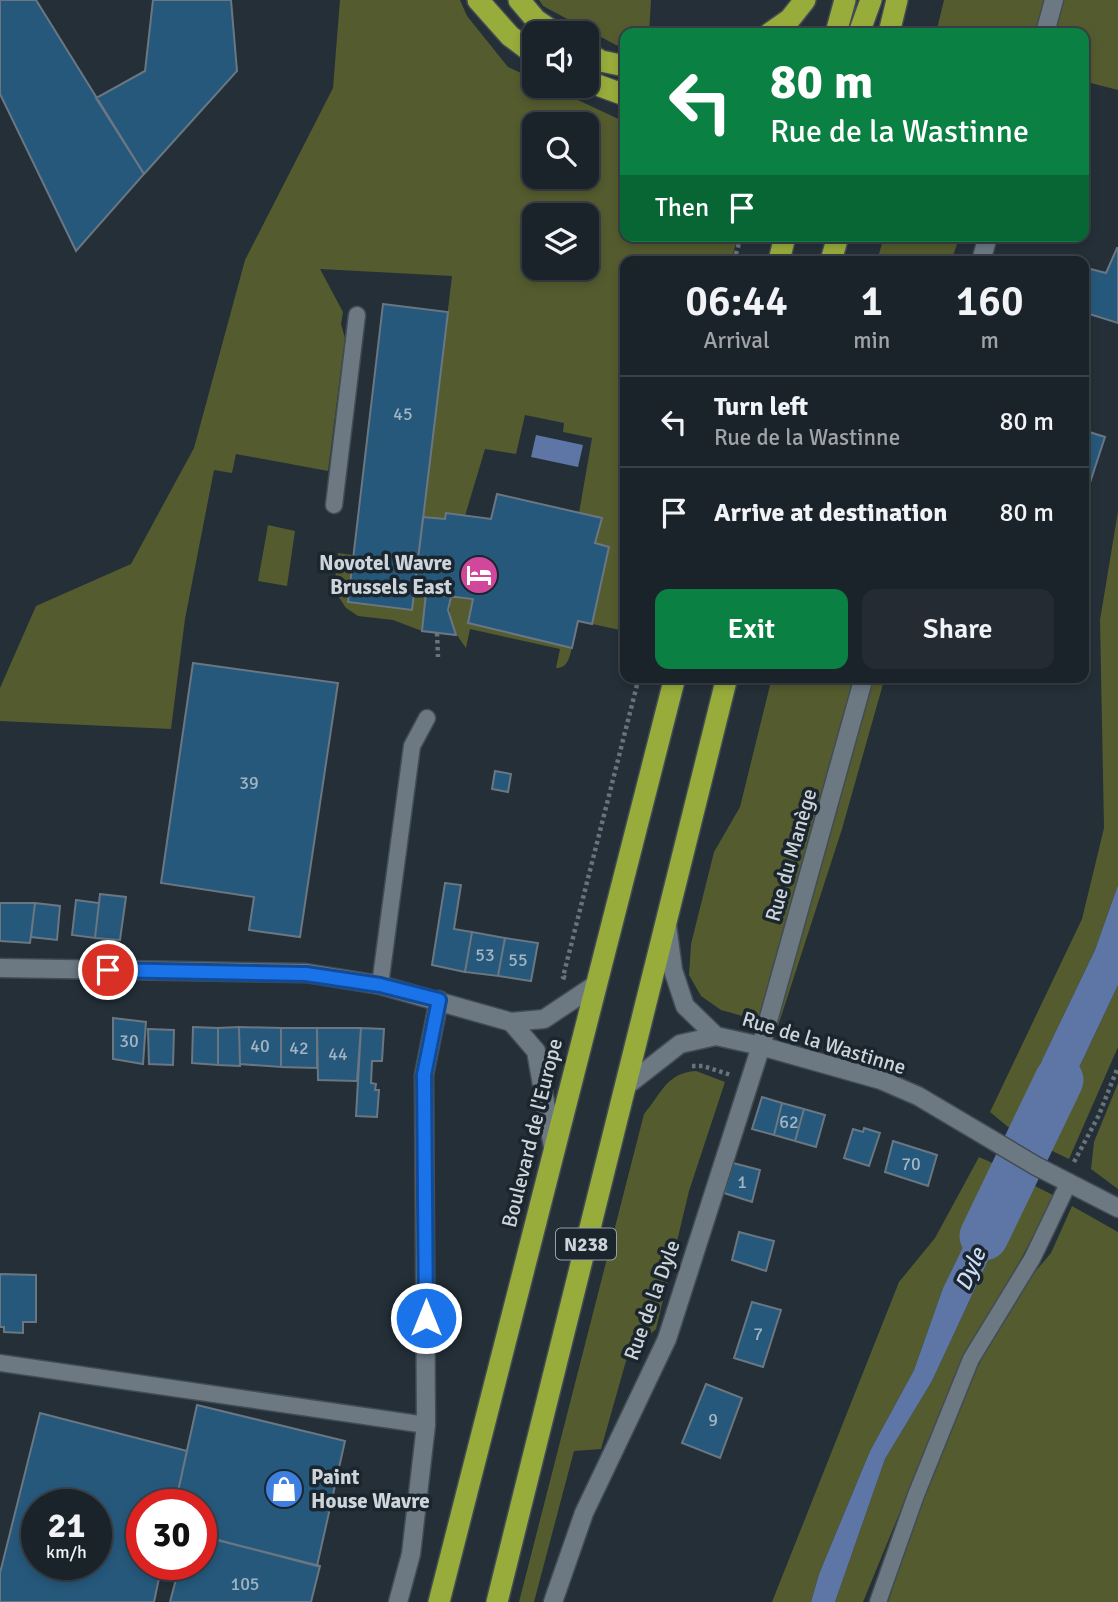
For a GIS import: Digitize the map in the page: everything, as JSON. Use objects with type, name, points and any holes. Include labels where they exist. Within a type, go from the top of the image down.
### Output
[{"type":"highway","points":[[478,0],[510,36],[522,45]]},
{"type":"highway","points":[[519,0],[537,21]]},
{"type":"highway","points":[[777,28],[790,19],[805,0]]},
{"type":"highway","points":[[837,28],[845,0]]},
{"type":"highway","points":[[861,28],[871,0]]},
{"type":"highway","points":[[890,28],[897,0]]},
{"type":"highway","points":[[599,60],[620,65]]},
{"type":"highway","points":[[599,86],[620,93]]},
{"type":"highway","name":"Boulevard de l'Europe","points":[[439,1602],[673,683]]},
{"type":"highway","name":"N238","points":[[496,1602],[725,683]]},
{"type":"street","points":[[1046,28],[1054,0]]},
{"type":"street","name":"Rue du Manège","points":[[761,1046],[862,683]]},
{"type":"street","name":"Rue de la Wastinne","points":[[666,917],[673,970],[685,1006],[716,1036]]},
{"type":"street","points":[[0,968],[306,974],[380,985],[511,1022],[544,1019],[595,985]]},
{"type":"street","points":[[398,1602],[411,1554],[426,1425],[424,1075],[439,1000]]},
{"type":"street","points":[[511,1022],[536,1051],[542,1072],[553,1151]]},
{"type":"street","name":"Rue de la Wastinne","points":[[625,1087],[680,1044],[716,1036],[761,1046],[881,1080],[918,1096],[1036,1166],[1118,1208]]},
{"type":"street","name":"Rue de la Dyle","points":[[553,1602],[584,1513],[667,1339],[761,1046]]},
{"type":"lane","points":[[334,505],[357,315]]},
{"type":"lane","points":[[380,985],[412,746],[427,718]]},
{"type":"lane","points":[[878,1602],[916,1495],[971,1359],[1032,1258],[1069,1182]]},
{"type":"lane","points":[[0,1363],[426,1425]]},
{"type":"path","points":[[438,633],[438,657]]},
{"type":"path","points":[[595,985],[563,977],[637,683]]},
{"type":"path","points":[[680,1065],[703,1066],[748,1081]]},
{"type":"path","points":[[1069,1182],[1070,1168],[1099,1115],[1118,1068]]},
{"type":"green space","points":[[340,0],[460,0],[467,16],[508,67],[522,73],[522,98],[574,98],[620,120],[620,242],[736,242],[732,256],[620,256],[620,630],[592,624],[609,547],[595,543],[602,518],[579,513],[592,438],[563,432],[564,423],[525,415],[516,454],[485,449],[465,516],[446,513],[445,519],[423,517],[452,276],[320,269],[343,312],[341,324],[345,338],[328,471],[236,454],[232,473],[214,470],[185,619],[171,729],[0,721],[0,688],[36,606],[131,564],[194,448],[245,260],[333,88]]},
{"type":"green space","points":[[539,0],[651,0],[649,28],[620,28],[620,46],[599,36],[599,21],[571,21],[543,6]]},
{"type":"green space","points":[[944,0],[1118,0],[1118,90],[1089,83],[1089,28],[937,28]]},
{"type":"green space","points":[[882,242],[958,242],[953,256],[878,256]]},
{"type":"green space","points":[[1118,511],[1118,885],[1095,950],[1043,1058],[1013,1131],[990,1112],[1082,919],[1104,828],[1100,620]]},
{"type":"green space","points":[[268,525],[295,531],[287,586],[258,581]]},
{"type":"green space","points":[[338,553],[353,555],[348,602],[412,610],[414,592],[426,593],[422,631],[393,620],[358,616],[346,608],[334,590]]},
{"type":"green space","points":[[451,597],[473,599],[468,623],[572,648],[567,662],[556,668],[560,649],[470,629],[466,648],[452,624]]},
{"type":"green space","points":[[771,683],[883,683],[842,829],[778,1026],[721,1010],[701,996],[689,975],[691,944],[714,852],[740,807]]},
{"type":"green space","points":[[1118,985],[1118,1047],[1069,1159],[1042,1146]]},
{"type":"green space","points":[[696,1071],[725,1082],[689,1191],[656,1329],[628,1354],[601,1449],[574,1451],[534,1602],[519,1602],[644,1114],[671,1080]]},
{"type":"green space","points":[[1118,1083],[1118,1189],[1091,1169],[1094,1142]]},
{"type":"green space","points":[[979,1157],[997,1165],[979,1214],[943,1288],[914,1370],[870,1451],[819,1574],[811,1602],[772,1602],[899,1282],[935,1238]]},
{"type":"green space","points":[[1025,1181],[1055,1196],[950,1390],[863,1602],[835,1602],[885,1459],[932,1381]]},
{"type":"green space","points":[[1072,1206],[1118,1232],[1118,1602],[888,1602],[921,1504],[972,1377],[1016,1294],[1051,1253]]},
{"type":"water","points":[[536,435],[583,445],[578,467],[531,457]]},
{"type":"water","points":[[1118,885],[1118,985],[1042,1146],[1013,1131],[1043,1058],[1095,950]]},
{"type":"water","points":[[997,1165],[1025,1181],[932,1381],[885,1459],[835,1602],[811,1602],[819,1574],[870,1451],[914,1370],[943,1288],[979,1214]]},
{"type":"building","points":[[0,0],[36,0],[144,174],[76,251],[0,94]]},
{"type":"building","points":[[153,0],[231,0],[237,71],[144,174],[96,98],[145,71]]},
{"type":"building","points":[[1118,248],[1118,323],[1089,314],[1089,269],[1106,273]]},
{"type":"building","points":[[383,304],[448,312],[412,610],[348,602]]},
{"type":"building","points":[[1089,432],[1105,437],[1089,486]]},
{"type":"building","points":[[497,494],[602,518],[595,543],[609,547],[592,624],[578,621],[572,648],[468,623],[473,599],[414,592],[423,517],[445,519],[446,513],[491,519]]},
{"type":"building","points":[[426,593],[451,597],[448,610],[456,635],[422,631]]},
{"type":"building","points":[[193,663],[338,683],[300,937],[249,930],[254,897],[161,883]]},
{"type":"building","points":[[495,771],[511,774],[508,792],[492,789]]},
{"type":"building","points":[[445,883],[461,885],[454,929],[472,932],[465,972],[432,965]]},
{"type":"building","points":[[100,894],[126,897],[120,940],[95,938]]},
{"type":"building","points":[[76,900],[99,903],[95,938],[72,935]]},
{"type":"building","points":[[0,903],[35,903],[30,943],[0,941]]},
{"type":"building","points":[[35,903],[60,906],[57,940],[31,937]]},
{"type":"building","points":[[472,932],[505,938],[498,976],[465,972]]},
{"type":"building","points":[[505,938],[538,943],[531,981],[498,976]]},
{"type":"building","points":[[113,1018],[146,1022],[143,1064],[113,1059]]},
{"type":"building","points":[[193,1027],[218,1028],[218,1065],[192,1063]]},
{"type":"building","points":[[239,1027],[240,1066],[218,1065],[218,1028]]},
{"type":"building","points":[[239,1027],[281,1028],[281,1067],[240,1064]]},
{"type":"building","points":[[281,1028],[317,1028],[317,1068],[281,1067]]},
{"type":"building","points":[[317,1028],[361,1028],[357,1081],[318,1080]]},
{"type":"building","points":[[361,1028],[384,1029],[382,1061],[372,1061],[371,1083],[376,1084],[375,1090],[379,1090],[377,1117],[356,1116]]},
{"type":"building","points":[[148,1029],[174,1030],[173,1065],[149,1064]]},
{"type":"building","points":[[762,1097],[782,1103],[774,1135],[752,1129]]},
{"type":"building","points":[[782,1103],[804,1109],[795,1141],[774,1135]]},
{"type":"building","points":[[804,1109],[825,1115],[816,1147],[795,1141]]},
{"type":"building","points":[[864,1128],[880,1133],[869,1166],[844,1158],[853,1129],[863,1132]]},
{"type":"building","points":[[893,1141],[937,1155],[928,1186],[885,1172]]},
{"type":"building","points":[[733,1163],[760,1170],[752,1202],[724,1193]]},
{"type":"building","points":[[739,1232],[774,1241],[766,1271],[732,1260]]},
{"type":"building","points":[[0,1274],[36,1275],[36,1322],[23,1322],[23,1333],[4,1332],[4,1327],[0,1327]]},
{"type":"building","points":[[752,1302],[781,1310],[763,1367],[734,1358]]},
{"type":"building","points":[[706,1384],[742,1398],[720,1458],[682,1443]]},
{"type":"building","points":[[197,1405],[345,1441],[317,1566],[217,1540],[217,1489],[179,1489]]},
{"type":"building","points":[[40,1413],[187,1451],[179,1489],[126,1489],[126,1580],[159,1580],[154,1602],[0,1602],[0,1573],[21,1489]]},
{"type":"building","points":[[217,1540],[320,1566],[311,1602],[170,1602],[176,1580],[217,1580]]},
{"type":"waterway","name":"Dyle","points":[[984,1236],[1059,1080]]},
{"type":"place","name":"Novotel Wavre Brussels East","points":[[479,575]]},
{"type":"place","name":"Paint House Wavre","points":[[284,1489]]},
{"type":"route","points":[[108,970],[306,974],[380,985],[439,1000],[424,1075],[426,1318]]}]
